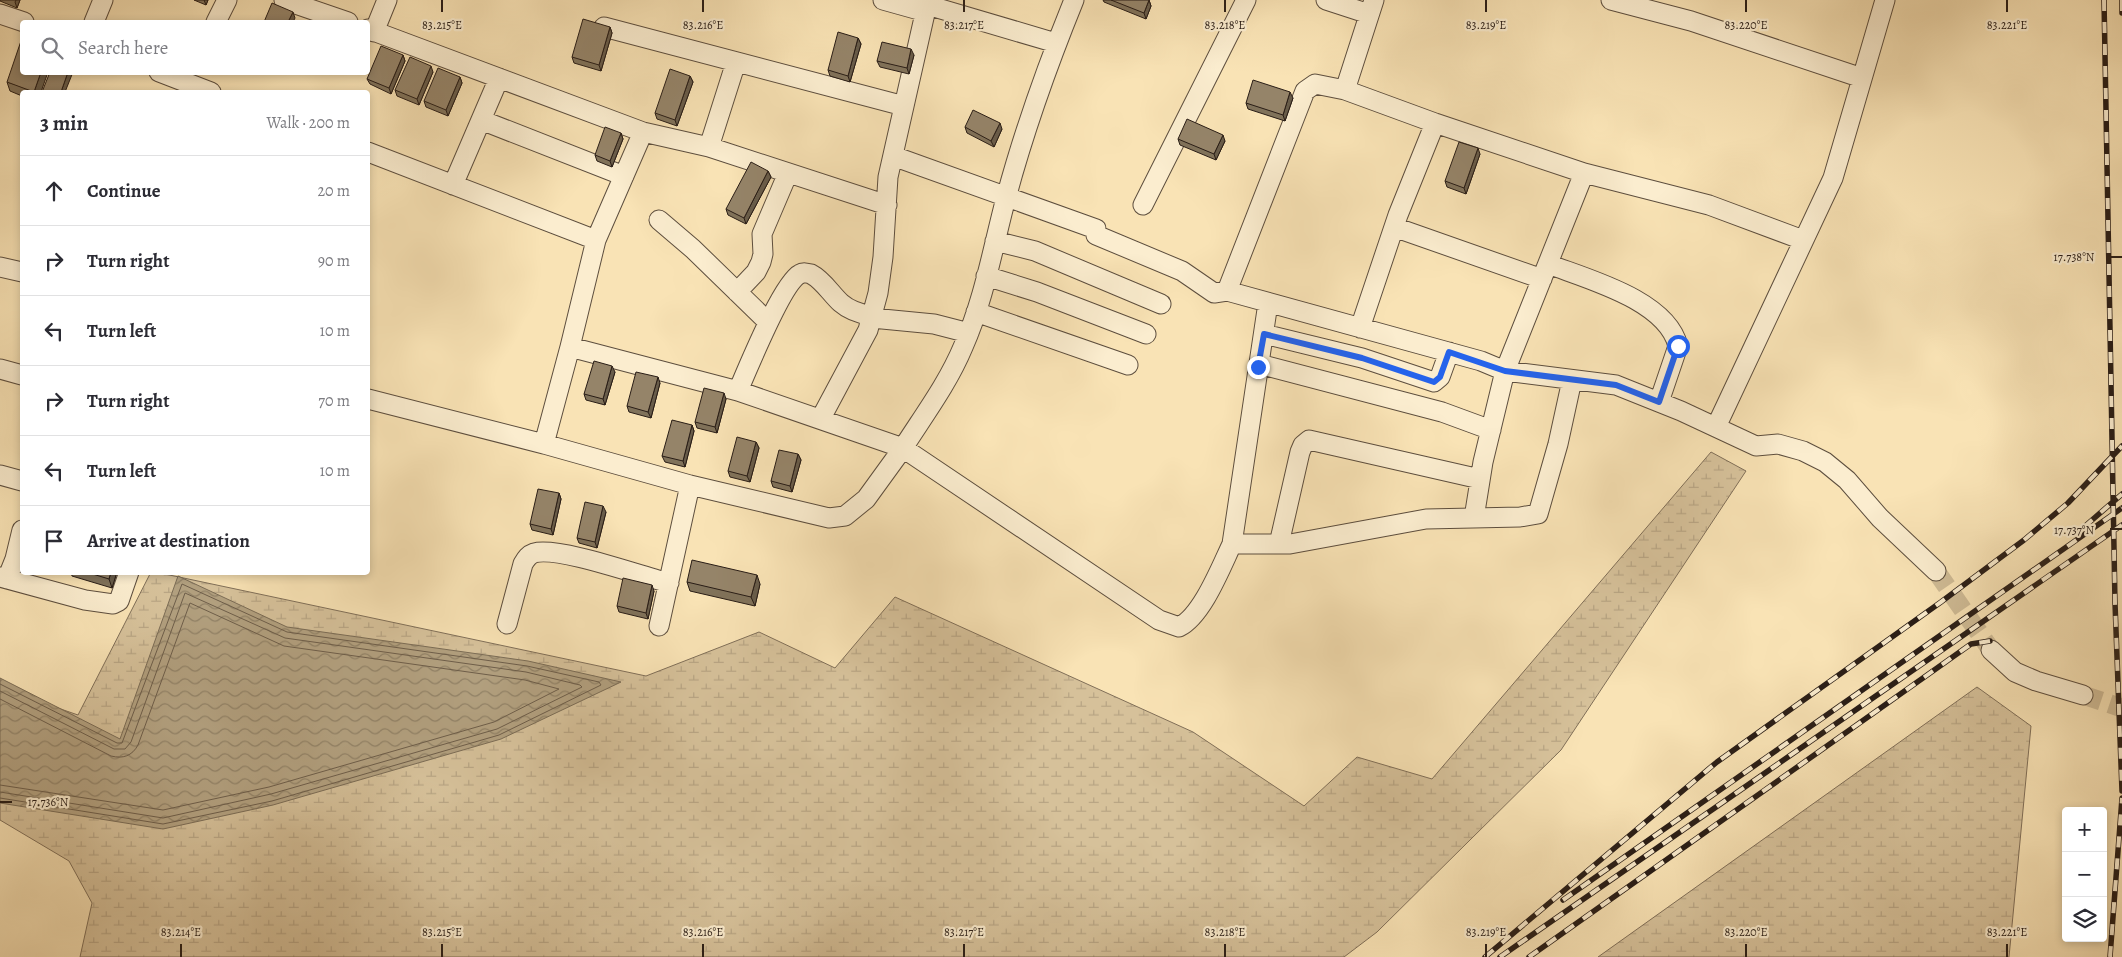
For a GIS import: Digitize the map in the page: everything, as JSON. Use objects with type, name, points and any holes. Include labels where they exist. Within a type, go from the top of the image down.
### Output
[{"type":"street","points":[[95,20],[103,0]]},
{"type":"street","points":[[217,20],[227,0]]},
{"type":"street","points":[[284,0],[342,20]]},
{"type":"street","points":[[387,0],[371,31],[644,132],[710,147],[887,205]]},
{"type":"street","points":[[883,0],[927,5],[1056,43]]},
{"type":"street","points":[[370,400],[817,517],[845,516],[866,499],[903,448],[952,372],[976,312],[1007,196],[1056,43],[1074,0]]},
{"type":"street","points":[[1143,205],[1246,0]]},
{"type":"street","points":[[1326,0],[1372,7],[1345,90]]},
{"type":"street","points":[[1611,0],[1692,21],[1862,78]]},
{"type":"street","points":[[1716,427],[1833,178],[1885,0]]},
{"type":"street","points":[[821,418],[868,330],[872,317],[883,257],[888,177],[927,5]]},
{"type":"street","points":[[0,14],[20,21]]},
{"type":"street","points":[[604,27],[904,106]]},
{"type":"street","points":[[710,147],[736,62]]},
{"type":"street","points":[[175,75],[192,78],[208,90]]},
{"type":"street","points":[[453,185],[500,78]]},
{"type":"street","points":[[1226,291],[1304,91],[1315,84],[1345,90],[1435,123],[1584,173],[1710,205],[1803,240]]},
{"type":"street","points":[[481,120],[624,176]]},
{"type":"street","points":[[1360,328],[1394,227],[1435,123]]},
{"type":"street","points":[[544,444],[596,240],[644,132]]},
{"type":"street","points":[[370,153],[596,240]]},
{"type":"street","points":[[893,156],[1096,228],[1096,235],[1182,271],[1214,293],[1226,291],[1449,352],[1505,371],[1616,385],[1659,402],[1756,446],[1787,445],[1824,462],[1848,480],[1880,518],[1936,571]]},
{"type":"street","points":[[737,292],[756,272],[761,262],[763,254],[762,234],[788,173]]},
{"type":"street","points":[[1474,518],[1480,479],[1505,371],[1584,173]]},
{"type":"street","points":[[659,220],[768,322]]},
{"type":"street","points":[[1394,227],[1626,294],[1664,322],[1677,340],[1678,346],[1659,402]]},
{"type":"street","points":[[995,241],[1043,255],[1160,304]]},
{"type":"street","points":[[0,267],[20,272]]},
{"type":"street","points":[[738,391],[768,322],[797,275],[805,272],[815,277],[842,304],[858,313],[872,317],[934,324],[969,333]]},
{"type":"street","points":[[986,276],[1037,292],[1146,334]]},
{"type":"street","points":[[570,347],[738,391],[821,418],[903,448],[1159,620],[1179,626],[1189,620],[1215,579],[1232,544],[1268,303]]},
{"type":"street","points":[[976,312],[1128,365]]},
{"type":"street","points":[[1264,334],[1362,358],[1434,382],[1440,377],[1449,352]]},
{"type":"street","points":[[1259,364],[1442,412],[1491,430]]},
{"type":"street","points":[[0,370],[20,375]]},
{"type":"street","points":[[1232,544],[1290,544],[1426,519],[1520,517],[1538,514],[1558,444],[1572,380]]},
{"type":"street","points":[[1279,544],[1300,452],[1303,445],[1309,440],[1480,479]]},
{"type":"street","points":[[0,474],[20,479]]},
{"type":"street","points":[[659,626],[690,485]]},
{"type":"street","points":[[20,538],[15,559],[3,578],[86,600],[113,604],[119,601],[128,575]]},
{"type":"street","points":[[507,624],[524,564],[527,557],[534,553],[563,554],[669,583]]},
{"type":"street","points":[[1991,650],[2015,672],[2036,681],[2082,695]]},
{"type":"green space","points":[[1711,452],[1746,471],[1561,750],[1377,932],[1344,957],[80,957],[92,903],[69,861],[0,820],[0,688],[78,715],[149,575],[169,575],[646,676],[759,632],[835,668],[895,597],[1193,732],[1304,806],[1357,757],[1432,779]]},
{"type":"green space","points":[[1977,687],[2031,726],[2009,957],[1598,957]]},
{"type":"water","points":[[178,576],[287,627],[528,661],[621,682],[501,739],[273,805],[163,829],[0,803],[0,678],[120,739]]},
{"type":"building","points":[[1111,0],[1149,0],[1144,13]]},
{"type":"building","points":[[272,3],[293,12],[289,20],[265,20]]},
{"type":"building","points":[[583,19],[610,27],[599,65],[572,57]]},
{"type":"building","points":[[838,32],[858,38],[848,76],[828,70]]},
{"type":"building","points":[[882,42],[911,49],[907,68],[877,61]]},
{"type":"building","points":[[20,44],[20,75],[40,75],[35,90],[29,90],[7,82]]},
{"type":"building","points":[[381,46],[403,55],[389,88],[367,79]]},
{"type":"building","points":[[410,57],[431,66],[417,99],[395,90]]},
{"type":"building","points":[[438,68],[460,77],[446,110],[424,101]]},
{"type":"building","points":[[670,69],[690,76],[675,120],[655,113]]},
{"type":"building","points":[[49,75],[67,75],[62,90],[43,90]]},
{"type":"building","points":[[1253,80],[1290,92],[1283,115],[1246,103]]},
{"type":"building","points":[[973,110],[1000,123],[991,141],[965,127]]},
{"type":"building","points":[[1187,119],[1223,135],[1214,154],[1178,139]]},
{"type":"building","points":[[605,127],[621,133],[610,161],[595,155]]},
{"type":"building","points":[[1459,142],[1478,148],[1464,188],[1445,181]]},
{"type":"building","points":[[751,162],[768,171],[744,218],[726,209]]},
{"type":"building","points":[[594,361],[612,366],[603,399],[584,394]]},
{"type":"building","points":[[636,372],[658,377],[648,412],[627,406]]},
{"type":"building","points":[[704,388],[724,393],[715,427],[695,422]]},
{"type":"building","points":[[672,420],[692,425],[683,461],[662,456]]},
{"type":"building","points":[[737,437],[756,442],[747,476],[728,471]]},
{"type":"building","points":[[779,450],[798,454],[790,486],[771,481]]},
{"type":"building","points":[[538,489],[559,493],[551,529],[530,524]]},
{"type":"building","points":[[585,502],[603,506],[595,542],[577,538]]},
{"type":"building","points":[[692,560],[757,575],[751,597],[687,582]]},
{"type":"building","points":[[96,575],[110,575],[109,579]]},
{"type":"building","points":[[623,578],[652,585],[646,613],[617,606]]},
{"type":"tunnel","points":[[1936,571],[1991,650]]},
{"type":"tunnel","points":[[2083,695],[2122,708]]},
{"type":"railway","points":[[2104,0],[2115,603],[2122,791]]},
{"type":"railway","points":[[2122,0],[2122,13]]},
{"type":"railway","points":[[1485,957],[1717,762],[1941,602],[2024,540],[2068,503],[2122,446]]},
{"type":"railway","points":[[2084,527],[2122,494]]},
{"type":"railway","points":[[1563,900],[2122,508]]},
{"type":"railway","points":[[1500,957],[2122,525]]},
{"type":"railway","points":[[1529,957],[1971,644],[1990,641]]},
{"type":"railway","points":[[2110,957],[2122,798]]},
{"type":"route","points":[[1258,367],[1264,334],[1362,358],[1434,382],[1438,381],[1440,377],[1449,352],[1482,361],[1505,371],[1616,385],[1659,402],[1678,346]]}]
